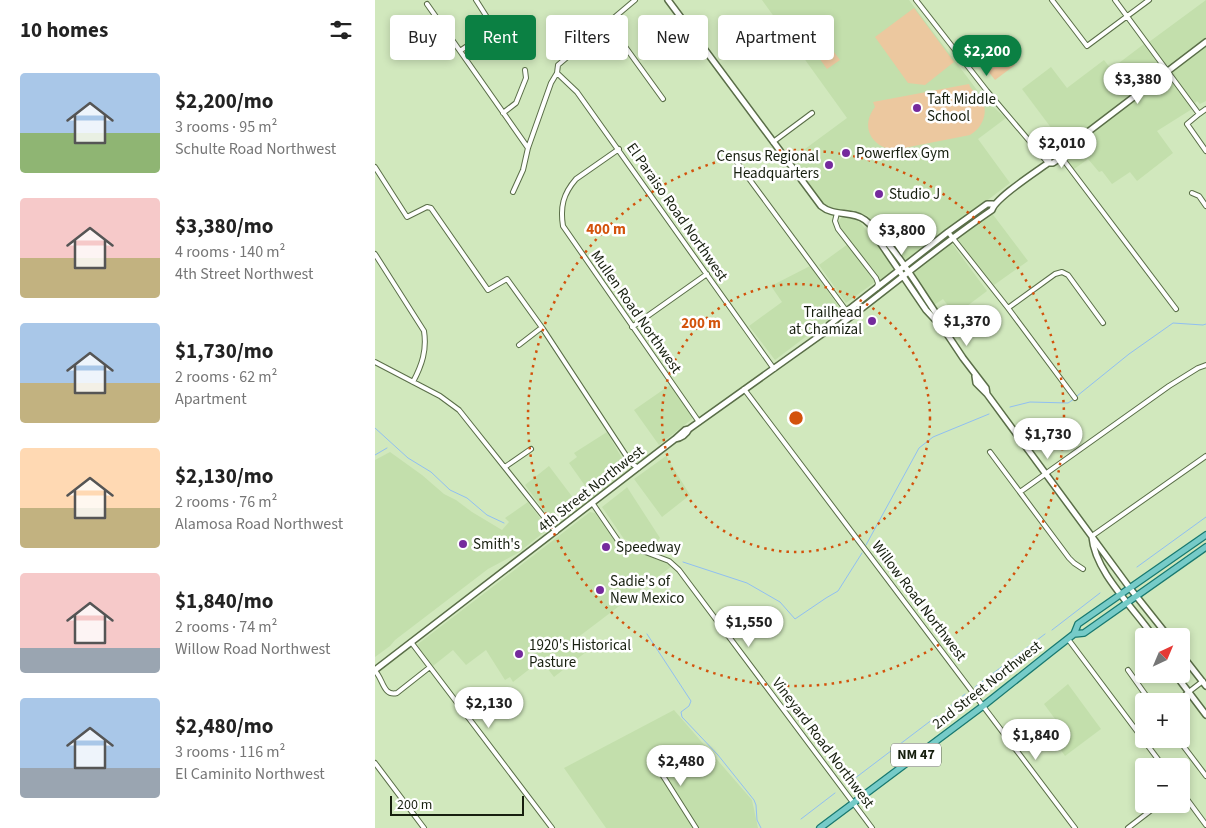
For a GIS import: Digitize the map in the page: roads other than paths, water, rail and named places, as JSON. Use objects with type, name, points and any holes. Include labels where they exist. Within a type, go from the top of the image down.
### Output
[{"type":"main road","points":[[668,0],[821,206],[825,210],[860,217],[879,233],[927,310],[943,328],[975,376],[976,383],[987,394],[1161,628]]},
{"type":"main road","points":[[825,332],[832,331],[864,307],[948,232],[987,204],[993,204],[1048,163],[1049,158],[1054,154],[1059,154],[1206,42]]},
{"type":"main road","points":[[699,422],[825,332],[829,325],[877,288],[904,272],[992,210],[993,204]]},
{"type":"main road","name":"4th Street Northwest","points":[[375,670],[457,605],[593,504],[685,430],[699,422]]},
{"type":"main road","name":"2nd Street Northwest","points":[[820,828],[983,706],[1068,639],[1074,634],[1078,624],[1206,534]]},
{"type":"main road","points":[[1092,536],[1093,549],[1101,565],[1147,628]]},
{"type":"main road","name":"2nd Street Northwest","points":[[1074,634],[1084,633],[1206,547]]},
{"type":"main road","points":[[1190,666],[1204,684]]},
{"type":"main road","points":[[1182,683],[1189,693]]},
{"type":"main road","points":[[1190,694],[1206,715]]},
{"type":"street","points":[[460,51],[486,32],[491,26],[477,0]]},
{"type":"street","points":[[617,15],[635,0]]},
{"type":"street","points":[[916,0],[987,92],[1048,163]]},
{"type":"street","points":[[1051,0],[1087,46],[1149,0]]},
{"type":"street","points":[[1115,0],[1199,114]]},
{"type":"street","points":[[427,4],[503,114],[529,148]]},
{"type":"street","points":[[628,51],[663,99]]},
{"type":"street","points":[[513,192],[523,170],[551,83],[557,73],[558,65],[564,60]]},
{"type":"street","points":[[503,114],[516,103],[526,78],[525,70]]},
{"type":"street","name":"El Paraiso Road Northwest","points":[[557,73],[577,92],[619,149],[774,369]]},
{"type":"street","points":[[1206,109],[1187,124],[1206,151]]},
{"type":"street","points":[[773,142],[812,113]]},
{"type":"street","name":"Mullen Road Northwest","points":[[619,149],[576,179],[567,191],[563,199],[561,217],[563,226],[568,236],[699,422]]},
{"type":"street","points":[[1059,154],[1177,309]]},
{"type":"street","points":[[736,161],[851,317]]},
{"type":"street","points":[[375,167],[407,217],[427,207],[431,208],[488,290],[507,279],[631,463],[638,468]]},
{"type":"street","points":[[1192,194],[1199,196],[1206,206]]},
{"type":"street","points":[[837,213],[835,221],[838,229],[873,275],[878,283],[877,288]]},
{"type":"street","points":[[948,232],[1075,398]]},
{"type":"street","points":[[375,254],[425,331],[426,344],[424,356],[421,367],[413,382]]},
{"type":"street","points":[[1008,308],[1055,274],[1062,272],[1068,275],[1103,323]]},
{"type":"street","points":[[632,327],[707,274]]},
{"type":"street","points":[[519,345],[541,328]]},
{"type":"street","points":[[375,362],[440,396],[459,410],[556,532]]},
{"type":"street","points":[[1019,492],[1169,386],[1206,365]]},
{"type":"street","name":"Willow Road Northwest","points":[[744,389],[1075,828]]},
{"type":"street","points":[[505,467],[531,449]]},
{"type":"street","points":[[990,452],[1069,558],[1083,569]]},
{"type":"street","points":[[1092,536],[1206,456]]},
{"type":"street","name":"Vineyard Road Northwest","points":[[593,504],[619,542],[669,561],[679,570],[872,828]]},
{"type":"street","points":[[1068,639],[1157,758]]},
{"type":"street","points":[[411,642],[552,828]]},
{"type":"street","points":[[375,670],[388,692],[393,694],[397,693],[430,667]]},
{"type":"street","points":[[1128,670],[1145,693]]},
{"type":"street","points":[[1189,693],[1204,684]]},
{"type":"street","points":[[1185,748],[1206,776]]},
{"type":"street","points":[[651,757],[696,828]]},
{"type":"street","points":[[375,763],[424,828]]},
{"type":"street","points":[[1190,803],[1206,824]]},
{"type":"street","points":[[1128,828],[1148,813]]},
{"type":"waterway","points":[[1077,396],[1129,354],[1173,323],[1206,324]]},
{"type":"waterway","points":[[1010,407],[1030,402],[1068,403],[1074,399]]},
{"type":"waterway","points":[[866,545],[919,448],[933,437],[989,414]]},
{"type":"waterway","points":[[375,428],[408,458],[431,472],[450,490],[467,498],[487,515],[504,523]]},
{"type":"waterway","points":[[375,455],[387,448]]},
{"type":"waterway","points":[[1137,567],[1206,517]]},
{"type":"waterway","points":[[683,562],[747,583],[780,602],[795,619],[838,591],[862,553]]},
{"type":"waterway","points":[[1052,630],[1100,593]]},
{"type":"waterway","points":[[647,634],[691,701],[689,706],[681,712],[682,717],[718,755],[754,800],[757,820],[761,828]]},
{"type":"waterway","points":[[975,687],[1045,634]]},
{"type":"waterway","points":[[948,708],[965,694]]},
{"type":"waterway","points":[[850,782],[937,716]]},
{"type":"waterway","points":[[801,819],[835,793]]},
{"type":"place","name":"Taft Middle School","points":[[917,108]]},
{"type":"place","name":"Powerflex Gym","points":[[846,153]]},
{"type":"place","name":"Census Regional Headquarters","points":[[829,165]]},
{"type":"place","name":"Studio J","points":[[879,194]]},
{"type":"place","name":"Trailhead at Chamizal","points":[[872,321]]},
{"type":"place","name":"Smith's","points":[[463,544]]},
{"type":"place","name":"Speedway","points":[[606,547]]},
{"type":"place","name":"Sadie's of New Mexico","points":[[600,590]]},
{"type":"place","name":"1920's Historical Pasture","points":[[519,654]]}]
